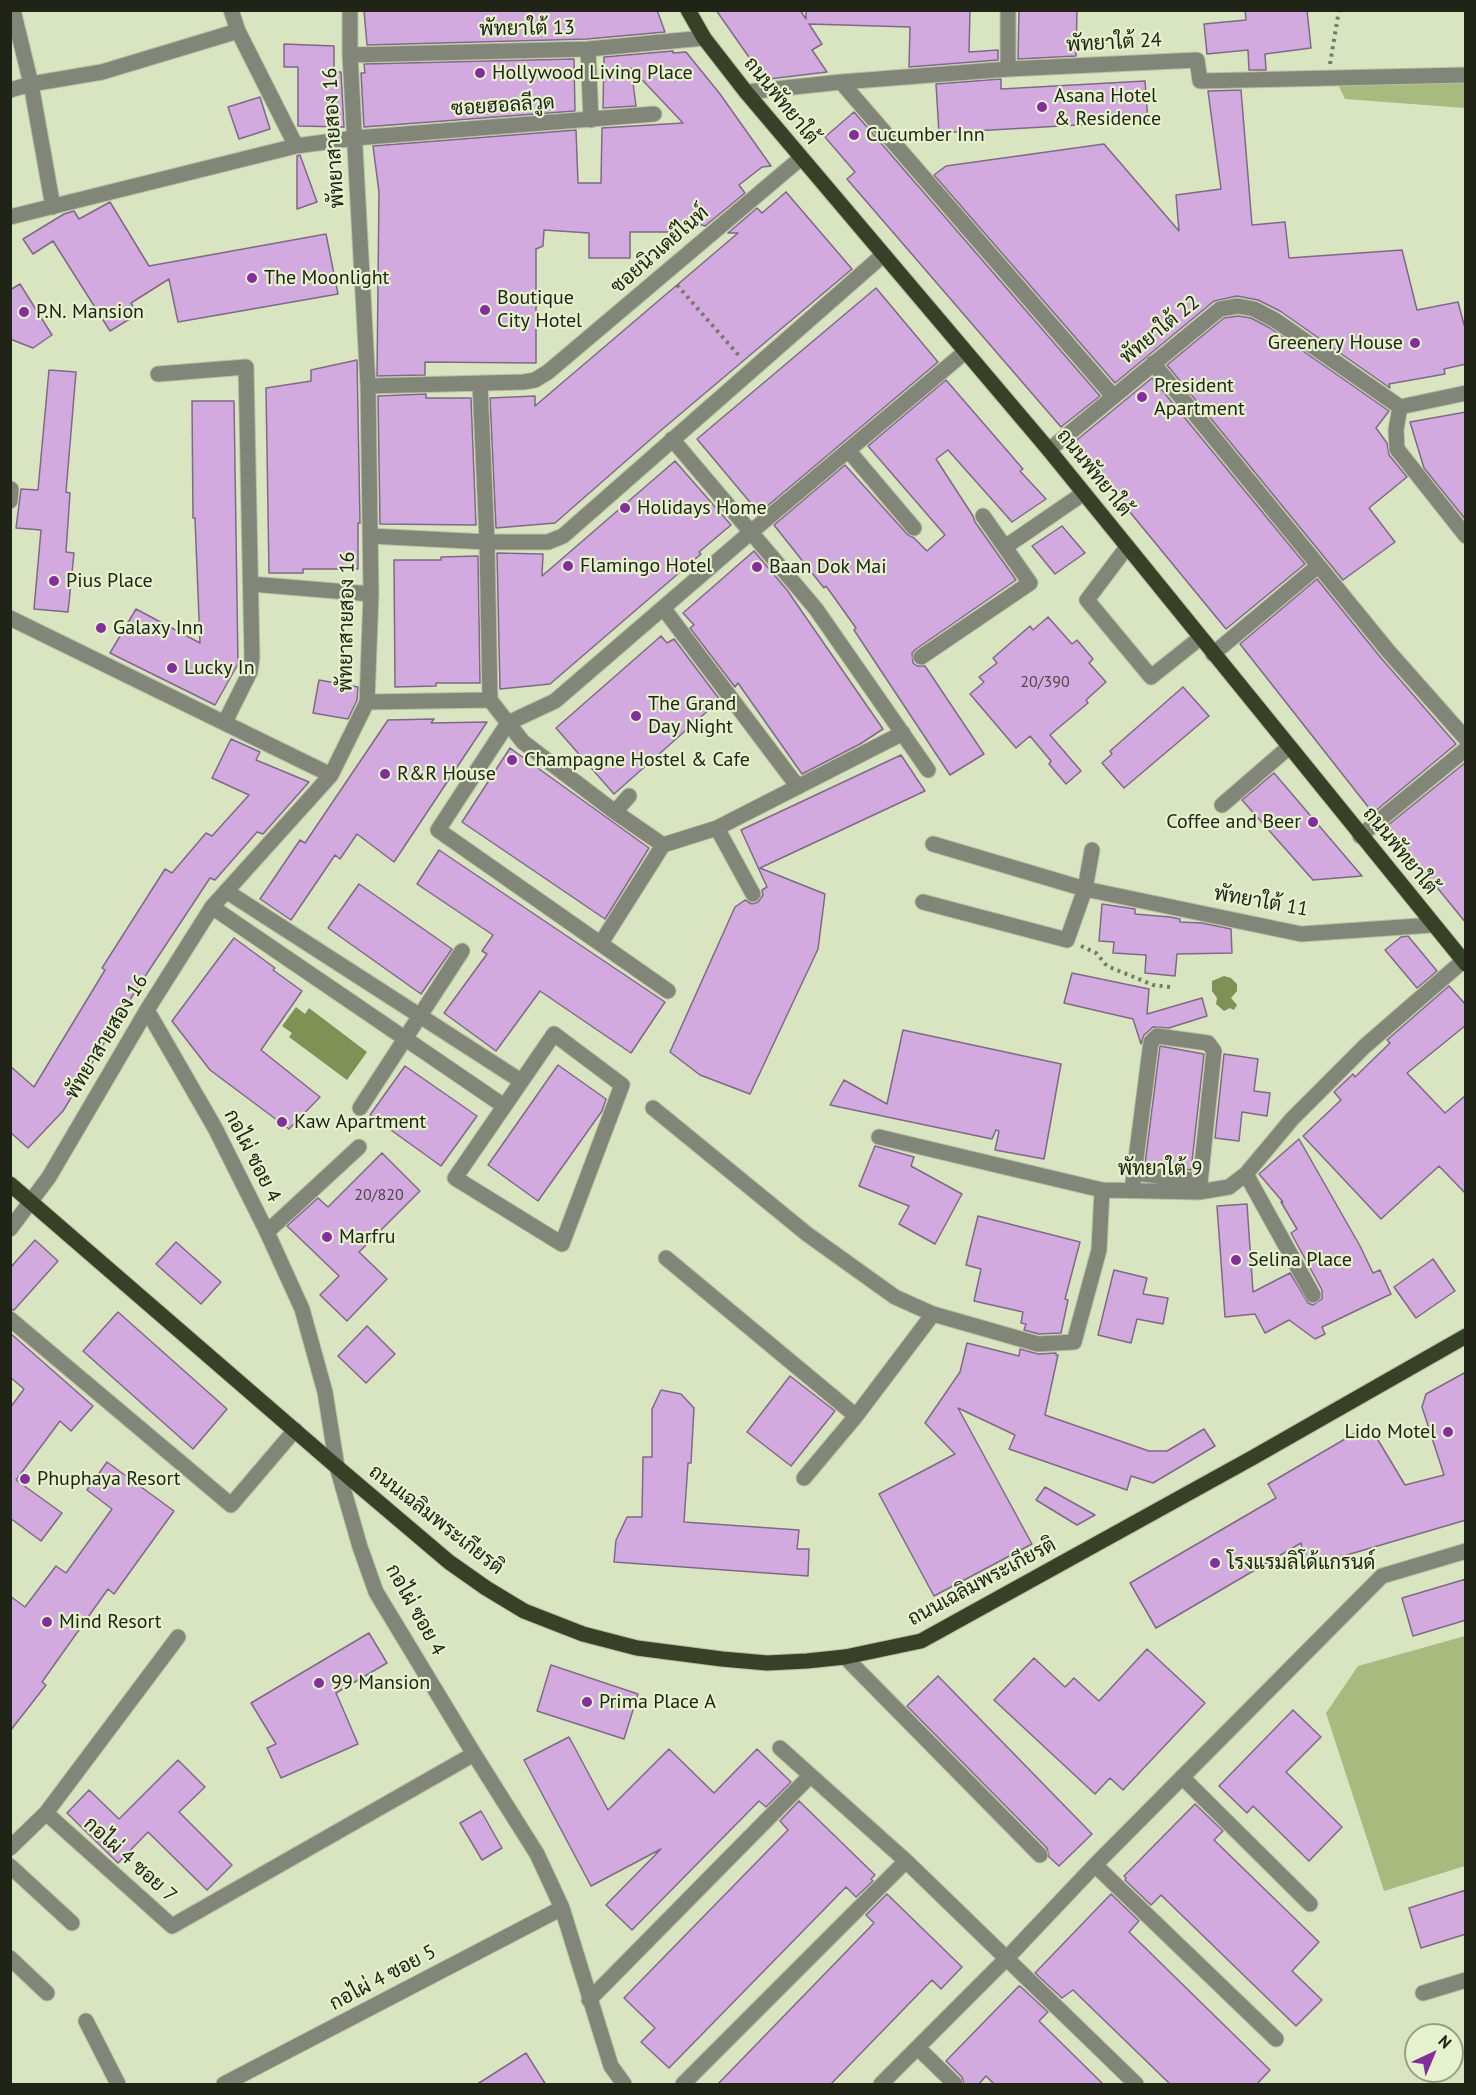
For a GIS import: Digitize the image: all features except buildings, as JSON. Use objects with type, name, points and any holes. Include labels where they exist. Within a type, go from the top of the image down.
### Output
[{"type":"main road","name":"ถนนพัทยาใต้","points":[[688,10],[704,38],[746,92],[1049,450],[1464,963]]},
{"type":"main road","name":"ถนนเฉลิมพระเกียรติ","points":[[10,1184],[448,1562],[486,1588],[524,1611],[583,1634],[637,1648],[767,1663],[845,1657],[921,1641],[1252,1458],[1466,1336]]},
{"type":"street","points":[[13,10],[31,84],[53,207]]},
{"type":"street","points":[[231,10],[238,31],[296,147]]},
{"type":"street","name":"พัทยาสายสอง 16","points":[[10,1228],[49,1177],[147,1010],[212,907],[331,775],[367,702],[372,594],[368,386],[350,55],[350,10]]},
{"type":"street","points":[[1008,10],[1008,69]]},
{"type":"street","points":[[10,90],[31,84],[102,72],[238,31]]},
{"type":"street","name":"พัทยาใต้ 13","points":[[350,55],[588,49],[704,38]]},
{"type":"street","points":[[588,49],[591,120]]},
{"type":"street","name":"พัทยาใต้ 24","points":[[746,92],[1008,69],[1197,60],[1200,81],[1327,80],[1466,75]]},
{"type":"street","points":[[841,82],[1113,396]]},
{"type":"street","name":"ซอยฮอลลีวูด","points":[[10,217],[296,147],[355,138],[654,114]]},
{"type":"street","name":"ซอยนิวเดย์ไนท์","points":[[368,386],[480,384],[535,380],[548,372],[801,158]]},
{"type":"street","points":[[370,536],[487,542],[548,542],[563,536],[883,255]]},
{"type":"street","name":"พัทยาใต้ 22","points":[[1049,450],[1220,309],[1238,306],[1254,309],[1275,320],[1400,407]]},
{"type":"street","points":[[668,991],[438,830],[508,723],[555,702],[751,532],[965,352]]},
{"type":"street","points":[[1154,363],[1389,652],[1466,739]]},
{"type":"street","points":[[158,374],[246,367],[252,650],[250,672],[225,722]]},
{"type":"street","points":[[480,384],[487,542],[490,700],[523,742],[615,812],[663,845]]},
{"type":"street","points":[[1466,393],[1400,407],[1396,430],[1397,449],[1466,536]]},
{"type":"street","points":[[672,440],[816,609],[928,770]]},
{"type":"street","points":[[848,450],[915,528]]},
{"type":"street","points":[[1005,547],[1084,494]]},
{"type":"street","points":[[921,657],[1030,583],[983,516]]},
{"type":"street","points":[[1127,547],[1088,600],[1151,677],[1200,638]]},
{"type":"street","points":[[1213,654],[1318,566]]},
{"type":"street","points":[[251,584],[372,594]]},
{"type":"street","points":[[664,609],[798,787]]},
{"type":"street","points":[[10,618],[331,775]]},
{"type":"street","points":[[367,702],[490,700]]},
{"type":"street","points":[[601,943],[663,845],[717,828],[903,733]]},
{"type":"street","points":[[1222,805],[1289,747]]},
{"type":"street","points":[[1360,836],[1466,749]]},
{"type":"street","points":[[615,812],[629,796]]},
{"type":"street","points":[[717,828],[753,894]]},
{"type":"street","name":"พัทยาใต้ 11","points":[[933,844],[1085,889],[1301,934],[1433,925]]},
{"type":"street","points":[[923,902],[1067,940],[1085,889],[1092,850]]},
{"type":"street","points":[[226,891],[521,1081]]},
{"type":"street","points":[[212,907],[504,1106]]},
{"type":"street","points":[[360,1108],[462,951]]},
{"type":"street","name":"พัทยาใต้ 9","points":[[879,1137],[1102,1190],[1229,1186],[1246,1174],[1292,1119],[1357,1054],[1464,963]]},
{"type":"street","name":"กอไผ่ ซอย 4","points":[[147,1010],[215,1128],[267,1232],[302,1310],[325,1392],[337,1467],[360,1547],[376,1592],[537,1854],[562,1908],[610,2066],[624,2085]]},
{"type":"street","points":[[554,1034],[622,1085],[562,1244],[455,1178],[521,1081],[554,1034]]},
{"type":"street","points":[[1132,1190],[1134,1173],[1150,1042],[1157,1036],[1208,1043],[1214,1051],[1200,1186],[1134,1173]]},
{"type":"street","points":[[653,1108],[807,1234],[895,1297],[933,1314],[1038,1344],[1074,1342],[1099,1250],[1102,1190]]},
{"type":"street","points":[[267,1232],[359,1147]]},
{"type":"street","points":[[1246,1174],[1313,1295]]},
{"type":"street","points":[[666,1258],[856,1416]]},
{"type":"street","points":[[804,1478],[856,1416],[933,1314]]},
{"type":"street","points":[[10,1319],[231,1505],[295,1430]]},
{"type":"street","points":[[881,2085],[1007,1958],[1095,1864],[1382,1576],[1466,1551]]},
{"type":"street","points":[[10,1848],[46,1813],[178,1637]]},
{"type":"street","points":[[845,1657],[1040,1855]]},
{"type":"street","points":[[780,1748],[906,1861],[1136,2085]]},
{"type":"street","name":"กอไผ่ 4 ซอย 7","points":[[46,1813],[172,1926],[474,1754]]},
{"type":"street","points":[[589,2000],[810,1776]]},
{"type":"street","points":[[1182,1777],[1310,1904]]},
{"type":"street","points":[[683,2085],[906,1861]]},
{"type":"street","points":[[1095,1864],[1276,2039]]},
{"type":"street","points":[[10,1866],[72,1923]]},
{"type":"street","name":"กอไผ่ 4 ซอย 5","points":[[224,2085],[562,1908]]},
{"type":"street","points":[[10,1958],[47,1993]]},
{"type":"street","points":[[1423,1993],[1466,1980]]},
{"type":"street","points":[[86,2021],[118,2085]]},
{"type":"street","points":[[918,2048],[955,2085]]},
{"type":"path","points":[[1327,80],[1339,10]]},
{"type":"path","points":[[666,272],[751,370]]},
{"type":"path","points":[[1067,940],[1096,953],[1107,966],[1153,985],[1170,987]]},
{"type":"shaded area","points":[[1465,81],[1465,108],[1345,99],[1337,82]]},
{"type":"shaded area","points":[[1224,976],[1231,978],[1237,984],[1237,991],[1231,998],[1237,1005],[1234,1010],[1230,1008],[1224,1011],[1216,1004],[1217,998],[1212,991],[1212,981]]},
{"type":"shaded area","points":[[296,1007],[305,1014],[309,1008],[367,1052],[347,1080],[289,1037],[292,1033],[282,1026]]},
{"type":"shaded area","points":[[1465,1636],[1465,1866],[1384,1891],[1326,1713],[1358,1666]]},
{"type":"place","name":"Hollywood Living Place","points":[[480,73]]},
{"type":"place","name":"Asana Hotel & Residence","points":[[1042,107]]},
{"type":"place","name":"Cucumber Inn","points":[[854,135]]},
{"type":"place","name":"The Moonlight","points":[[252,278]]},
{"type":"place","name":"Boutique City Hotel","points":[[485,310]]},
{"type":"place","name":"P.N. Mansion","points":[[24,312]]},
{"type":"place","name":"Greenery House","points":[[1415,343]]},
{"type":"place","name":"President Apartment","points":[[1142,397]]},
{"type":"place","name":"Holidays Home","points":[[625,508]]},
{"type":"place","name":"Flamingo Hotel","points":[[568,566]]},
{"type":"place","name":"Baan Dok Mai","points":[[757,567]]},
{"type":"place","name":"Pius Place","points":[[54,581]]},
{"type":"place","name":"Galaxy Inn","points":[[101,628]]},
{"type":"place","name":"Lucky In","points":[[172,668]]},
{"type":"place","name":"The Grand Day Night","points":[[636,716]]},
{"type":"place","name":"Champagne Hostel & Cafe","points":[[512,760]]},
{"type":"place","name":"R&R House","points":[[385,774]]},
{"type":"place","name":"Coffee and Beer","points":[[1313,822]]},
{"type":"place","name":"Kaw Apartment","points":[[282,1122]]},
{"type":"place","name":"Marfru","points":[[327,1237]]},
{"type":"place","name":"Selina Place","points":[[1236,1260]]},
{"type":"place","name":"Lido Motel","points":[[1448,1432]]},
{"type":"place","name":"Phuphaya Resort","points":[[25,1479]]},
{"type":"place","name":"โรงแรมลิโด้แกรนด์","points":[[1215,1563]]},
{"type":"place","name":"Mind Resort","points":[[47,1622]]},
{"type":"place","name":"99 Mansion","points":[[319,1683]]},
{"type":"place","name":"Prima Place A","points":[[587,1702]]}]
